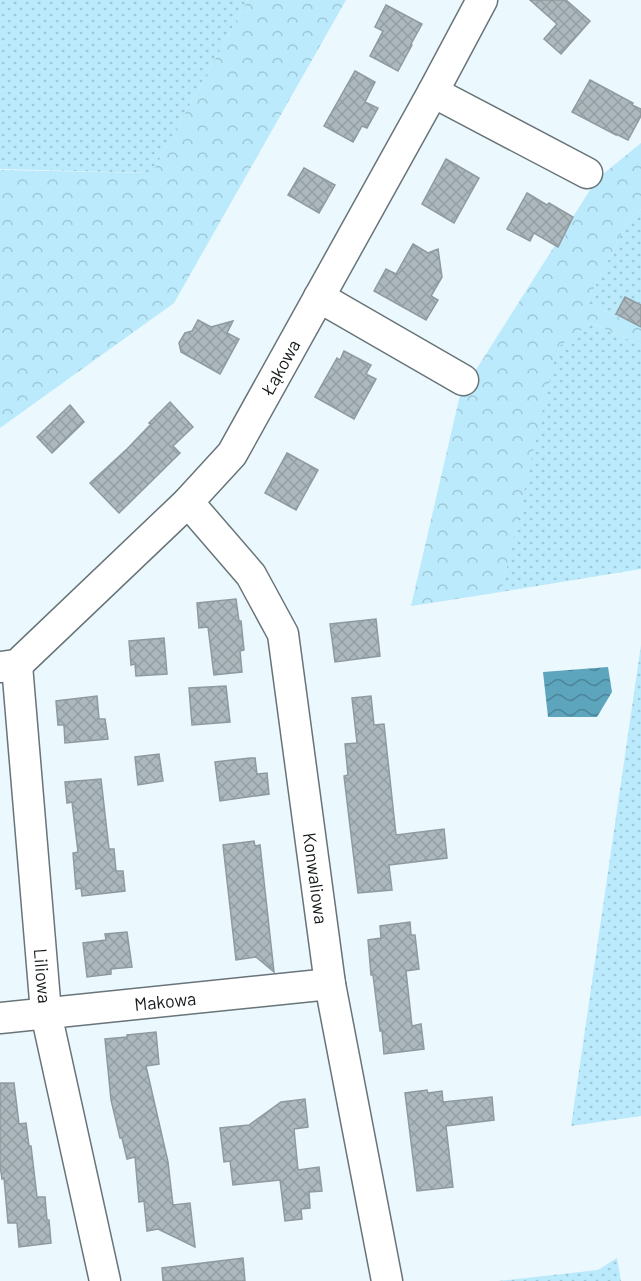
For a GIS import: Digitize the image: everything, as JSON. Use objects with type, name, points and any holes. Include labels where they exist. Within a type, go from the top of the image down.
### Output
[{"type":"street","name":"Łąkowa","points":[[8,666],[188,502],[232,454],[482,0]]},
{"type":"street","points":[[433,92],[587,173]]},
{"type":"street","points":[[319,297],[463,380]]},
{"type":"street","name":"Konwaliowa","points":[[188,502],[250,575],[283,634],[330,984],[387,1281]]},
{"type":"street","name":"Liliowa","points":[[8,666],[46,1013],[105,1281]]},
{"type":"street","name":"Makowa","points":[[0,1018],[330,984]]},
{"type":"green space","points":[[0,0],[248,0],[152,173],[0,169]]},
{"type":"green space","points":[[248,0],[346,0],[174,303],[0,428],[0,170],[152,173]]},
{"type":"green space","points":[[641,143],[641,209],[629,219],[586,304],[641,325],[641,345],[591,323],[557,348],[501,592],[411,606],[460,395],[597,179]]},
{"type":"green space","points":[[641,209],[641,325],[586,304],[629,219]]},
{"type":"green space","points":[[591,323],[641,345],[641,569],[501,592],[556,348]]},
{"type":"green space","points":[[641,645],[641,1116],[571,1126]]},
{"type":"green space","points":[[617,1258],[621,1281],[498,1281],[598,1270]]},
{"type":"water","points":[[608,667],[612,692],[597,717],[548,717],[543,672]]},
{"type":"building","points":[[530,0],[566,0],[590,21],[561,54],[544,39],[557,24]]},
{"type":"building","points":[[386,5],[422,24],[398,71],[370,56],[383,31],[375,27]]},
{"type":"building","points":[[355,71],[375,82],[365,102],[378,108],[367,128],[362,126],[353,142],[324,126]]},
{"type":"building","points":[[590,80],[641,109],[641,116],[628,140],[572,112]]},
{"type":"building","points":[[446,159],[479,178],[454,223],[422,204]]},
{"type":"building","points":[[304,168],[335,185],[319,213],[288,195]]},
{"type":"building","points":[[527,193],[573,217],[558,247],[534,233],[530,241],[507,229]]},
{"type":"building","points":[[413,244],[428,253],[438,249],[442,277],[431,296],[438,300],[426,320],[374,291],[386,269],[396,274]]},
{"type":"building","points":[[625,297],[641,305],[641,327],[616,314]]},
{"type":"building","points":[[198,320],[211,327],[233,321],[227,333],[239,339],[220,374],[181,352],[179,343],[185,333],[192,331]]},
{"type":"building","points":[[344,351],[371,365],[366,374],[376,379],[354,419],[315,397],[337,358],[340,360]]},
{"type":"building","points":[[170,402],[193,427],[173,446],[180,453],[119,513],[90,483],[127,449]]},
{"type":"building","points":[[70,405],[84,422],[52,453],[37,437]]},
{"type":"building","points":[[287,453],[318,470],[296,510],[265,493]]},
{"type":"building","points":[[236,599],[244,650],[240,651],[242,672],[214,675],[208,627],[199,628],[197,603]]},
{"type":"building","points":[[376,619],[380,656],[335,662],[330,624]]},
{"type":"building","points":[[164,638],[167,674],[136,676],[135,664],[131,665],[129,641]]},
{"type":"building","points":[[226,686],[230,722],[192,725],[189,688]]},
{"type":"building","points":[[97,696],[99,719],[105,719],[108,739],[65,743],[64,725],[58,725],[56,701]]},
{"type":"building","points":[[371,696],[374,725],[384,724],[396,835],[444,829],[447,858],[389,865],[392,890],[358,893],[344,776],[348,775],[345,744],[357,743],[352,698]]},
{"type":"building","points":[[159,754],[163,781],[138,785],[135,757]]},
{"type":"building","points":[[255,758],[257,774],[267,773],[269,794],[220,801],[215,762]]},
{"type":"building","points":[[101,779],[109,849],[114,849],[116,871],[123,871],[125,891],[82,896],[81,888],[76,889],[73,853],[78,852],[72,802],[67,803],[65,782]]},
{"type":"building","points":[[254,841],[255,846],[260,845],[274,972],[256,957],[236,960],[223,845]]},
{"type":"building","points":[[410,922],[411,935],[415,935],[419,969],[406,971],[412,1026],[421,1024],[424,1049],[384,1054],[373,975],[371,975],[368,940],[381,938],[380,926]]},
{"type":"building","points":[[127,932],[132,967],[111,969],[111,974],[87,977],[83,943],[106,940],[105,934]]},
{"type":"building","points":[[156,1032],[159,1064],[146,1066],[168,1162],[173,1205],[190,1203],[195,1247],[158,1229],[147,1231],[144,1201],[139,1202],[135,1157],[127,1159],[111,1100],[105,1039]]},
{"type":"building","points":[[0,1083],[14,1083],[19,1124],[26,1123],[29,1146],[31,1146],[37,1197],[45,1197],[51,1243],[19,1247],[17,1223],[8,1223],[4,1178],[2,1179],[0,1165]]},
{"type":"building","points":[[427,1090],[428,1093],[442,1091],[443,1102],[492,1097],[494,1120],[446,1126],[453,1187],[417,1191],[405,1093]]},
{"type":"building","points":[[305,1099],[308,1127],[294,1129],[298,1170],[319,1167],[322,1191],[309,1192],[310,1208],[301,1209],[302,1219],[285,1221],[280,1180],[233,1185],[230,1161],[224,1162],[220,1128],[249,1125],[281,1102]]},
{"type":"building","points":[[243,1258],[245,1281],[163,1281],[162,1268]]}]
